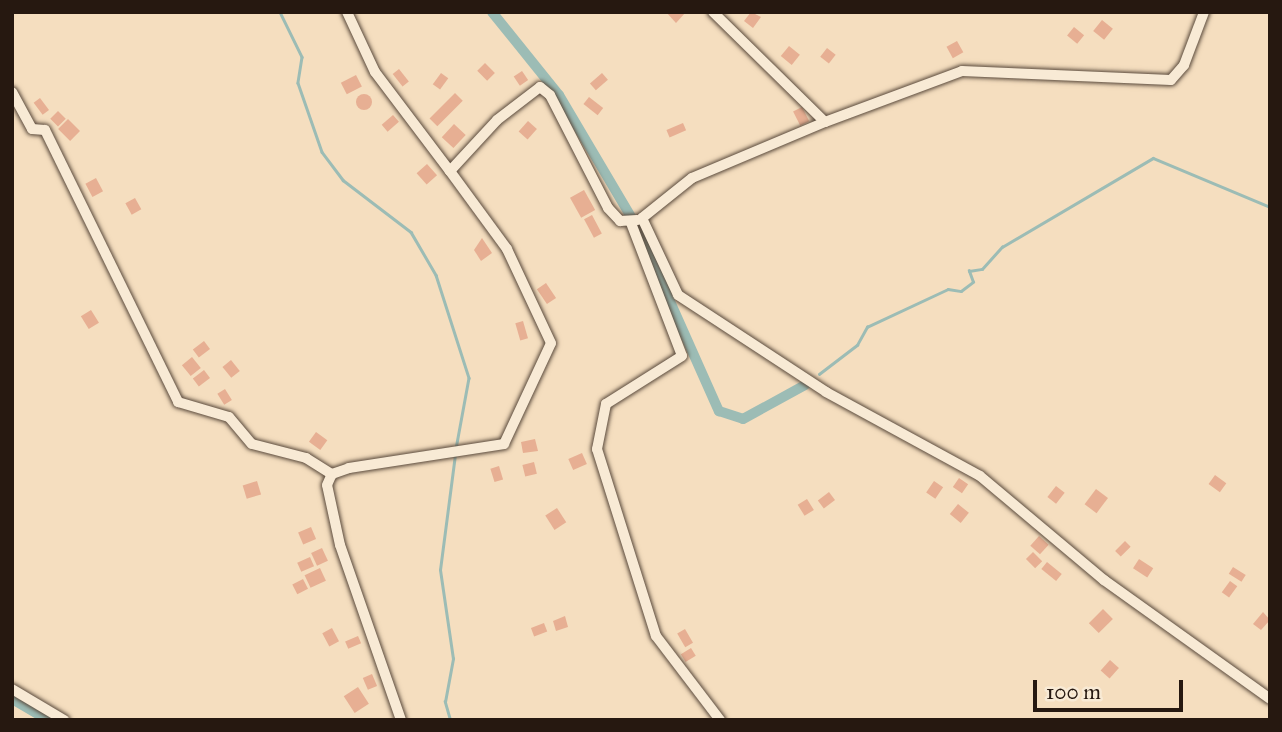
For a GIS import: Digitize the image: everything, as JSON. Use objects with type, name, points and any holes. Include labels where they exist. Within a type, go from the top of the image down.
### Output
[{"type":"street","points":[[12,92],[32,130],[44,131],[178,402],[229,417],[252,444],[306,458],[332,474],[448,457],[504,444],[551,343],[507,249],[374,72],[347,12]]},
{"type":"street","points":[[713,12],[825,122]]},
{"type":"street","points":[[631,223],[642,218],[692,178],[825,122],[962,71],[1171,80],[1184,65],[1204,12]]},
{"type":"street","points":[[450,171],[497,120],[540,88],[550,95],[608,208],[631,223],[682,356],[606,404],[597,449],[656,636],[720,720]]},
{"type":"street","points":[[642,218],[678,295],[826,392],[981,476],[1104,580],[1270,699]]},
{"type":"street","points":[[332,474],[328,499],[340,545],[401,720]]},
{"type":"street","points":[[12,689],[64,720]]},
{"type":"building","points":[[666,12],[686,12],[676,23]]},
{"type":"building","points":[[751,12],[761,17],[753,28],[744,21]]},
{"type":"building","points":[[1102,20],[1113,29],[1104,40],[1093,31]]},
{"type":"building","points":[[1074,27],[1084,35],[1077,44],[1067,36]]},
{"type":"building","points":[[957,41],[963,52],[953,58],[947,47]]},
{"type":"building","points":[[789,46],[800,55],[792,65],[781,56]]},
{"type":"building","points":[[827,48],[836,55],[829,63],[820,57]]},
{"type":"building","points":[[485,63],[495,73],[487,81],[477,71]]},
{"type":"building","points":[[399,69],[409,82],[403,87],[393,74]]},
{"type":"building","points":[[522,71],[528,80],[520,86],[514,77]]},
{"type":"building","points":[[441,73],[448,78],[440,90],[433,84]]},
{"type":"building","points":[[602,73],[608,80],[596,90],[590,83]]},
{"type":"building","points":[[356,75],[362,87],[347,94],[341,83]]},
{"type":"building","points":[[455,93],[463,101],[437,126],[430,118]]},
{"type":"building","points":[[361,94],[367,94],[372,102],[370,108],[361,110],[356,105],[356,99]]},
{"type":"building","points":[[589,97],[603,108],[598,115],[583,104]]},
{"type":"building","points":[[40,98],[49,110],[43,115],[34,103]]},
{"type":"building","points":[[802,107],[809,121],[800,126],[793,112]]},
{"type":"building","points":[[58,111],[66,119],[58,127],[50,119]]},
{"type":"building","points":[[393,115],[399,122],[388,132],[382,125]]},
{"type":"building","points":[[68,119],[80,131],[70,141],[58,129]]},
{"type":"building","points":[[528,121],[537,129],[528,139],[519,131]]},
{"type":"building","points":[[683,123],[686,130],[670,137],[666,130]]},
{"type":"building","points":[[454,124],[466,135],[453,148],[442,137]]},
{"type":"building","points":[[427,164],[437,175],[427,185],[417,173]]},
{"type":"building","points":[[96,178],[103,191],[92,197],[85,184]]},
{"type":"building","points":[[584,190],[595,210],[581,218],[570,198]]},
{"type":"building","points":[[135,198],[141,209],[132,215],[125,203]]},
{"type":"building","points":[[592,215],[602,234],[594,238],[584,219]]},
{"type":"building","points":[[482,238],[492,253],[481,261],[474,250]]},
{"type":"building","points":[[546,283],[556,298],[547,304],[537,289]]},
{"type":"building","points":[[91,310],[99,323],[89,329],[81,316]]},
{"type":"building","points":[[523,321],[528,338],[520,341],[515,323]]},
{"type":"building","points":[[204,341],[210,349],[199,357],[193,349]]},
{"type":"building","points":[[192,357],[201,368],[191,376],[182,365]]},
{"type":"building","points":[[231,360],[240,371],[231,378],[222,367]]},
{"type":"building","points":[[204,370],[210,378],[199,386],[193,378]]},
{"type":"building","points":[[225,389],[232,400],[224,405],[217,394]]},
{"type":"building","points":[[316,432],[327,440],[320,450],[309,442]]},
{"type":"building","points":[[535,439],[538,451],[523,453],[521,442]]},
{"type":"building","points":[[582,453],[587,464],[573,470],[568,459]]},
{"type":"building","points":[[534,462],[537,474],[525,477],[522,465]]},
{"type":"building","points":[[499,466],[503,479],[494,482],[490,469]]},
{"type":"building","points":[[1215,475],[1226,483],[1220,492],[1209,484]]},
{"type":"building","points":[[959,478],[968,484],[962,493],[953,487]]},
{"type":"building","points":[[257,481],[261,494],[247,499],[243,485]]},
{"type":"building","points":[[934,481],[943,487],[935,499],[926,493]]},
{"type":"building","points":[[1056,486],[1065,493],[1056,504],[1047,497]]},
{"type":"building","points":[[1096,489],[1108,498],[1097,513],[1085,504]]},
{"type":"building","points":[[829,492],[835,500],[824,508],[818,500]]},
{"type":"building","points":[[807,499],[814,510],[805,516],[798,505]]},
{"type":"building","points":[[958,504],[969,513],[961,523],[950,514]]},
{"type":"building","points":[[557,508],[566,522],[555,530],[545,516]]},
{"type":"building","points":[[311,527],[316,539],[303,544],[298,532]]},
{"type":"building","points":[[1039,536],[1049,545],[1040,554],[1030,546]]},
{"type":"building","points":[[1125,541],[1131,547],[1121,557],[1115,551]]},
{"type":"building","points":[[322,548],[328,561],[317,566],[311,553]]},
{"type":"building","points":[[1033,552],[1042,561],[1035,568],[1026,559]]},
{"type":"building","points":[[310,557],[314,566],[301,572],[297,563]]},
{"type":"building","points":[[1139,559],[1153,568],[1147,577],[1133,568]]},
{"type":"building","points":[[1047,562],[1062,574],[1056,581],[1041,569]]},
{"type":"building","points":[[1233,567],[1246,575],[1241,582],[1229,574]]},
{"type":"building","points":[[320,568],[326,581],[311,588],[305,575]]},
{"type":"building","points":[[303,579],[308,589],[297,594],[292,584]]},
{"type":"building","points":[[1230,581],[1237,586],[1229,598],[1222,592]]},
{"type":"building","points":[[1103,609],[1113,619],[1099,633],[1089,623]]},
{"type":"building","points":[[1263,612],[1270,620],[1261,630],[1253,624]]},
{"type":"building","points":[[565,616],[568,627],[556,631],[553,621]]},
{"type":"building","points":[[544,623],[547,631],[534,636],[531,628]]},
{"type":"building","points":[[332,628],[339,641],[329,646],[322,633]]},
{"type":"building","points":[[685,629],[693,643],[685,647],[677,634]]},
{"type":"building","points":[[358,636],[361,643],[348,649],[345,641]]},
{"type":"building","points":[[691,648],[696,656],[686,662],[681,654]]},
{"type":"building","points":[[1110,660],[1119,668],[1110,678],[1101,670]]},
{"type":"building","points":[[372,674],[377,686],[368,690],[363,678]]},
{"type":"building","points":[[358,687],[369,704],[355,713],[344,696]]},
{"type":"waterway","points":[[280,12],[302,57],[298,83],[322,152],[343,180],[411,232],[436,275],[469,378],[456,449]]},
{"type":"waterway","points":[[492,12],[559,95],[636,225],[719,411],[743,419],[805,385]]},
{"type":"waterway","points":[[819,374],[857,345],[867,327],[948,289],[961,291],[973,282],[969,271],[982,269],[1002,247],[1153,158],[1270,207]]},
{"type":"waterway","points":[[450,720],[445,702],[453,659],[440,570],[455,455]]},
{"type":"waterway","points":[[12,699],[48,720]]}]
